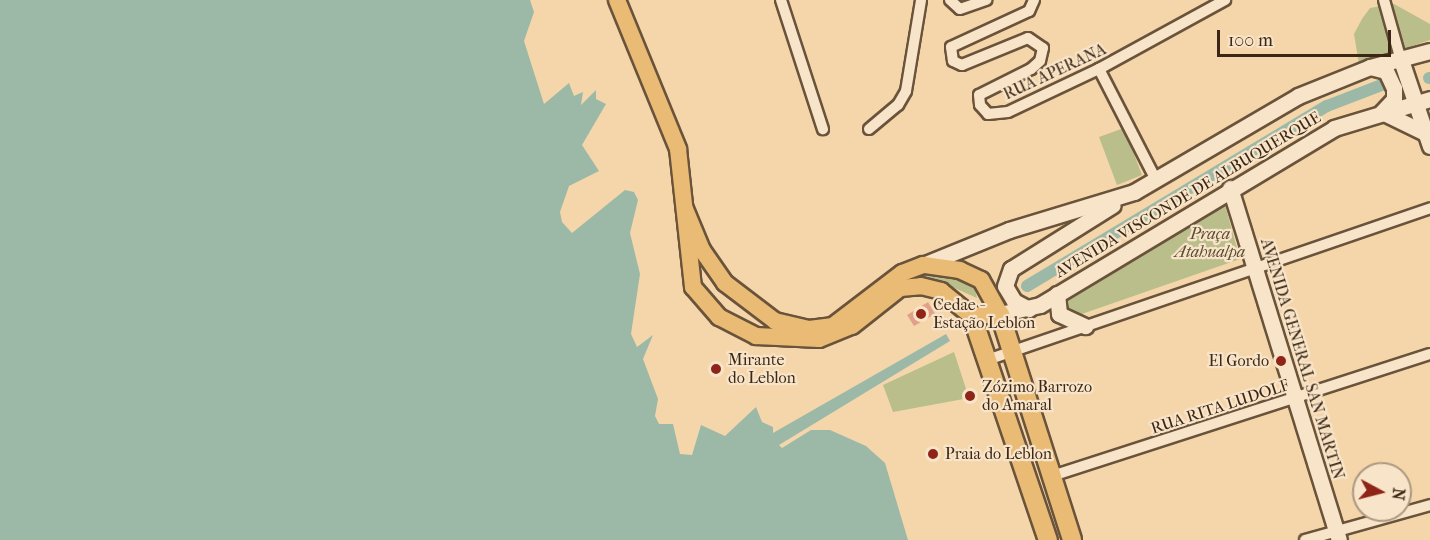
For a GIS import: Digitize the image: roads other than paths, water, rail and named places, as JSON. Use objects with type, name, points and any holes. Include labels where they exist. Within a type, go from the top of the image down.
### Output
[{"type":"highway","points":[[1000,314],[1072,540]]},
{"type":"highway","points":[[972,316],[990,359],[1048,540]]},
{"type":"main road","points":[[616,0],[678,148],[685,209],[688,270],[701,301],[739,329],[779,339],[838,334],[888,295],[910,287],[941,291],[972,316],[1000,314],[988,288],[960,270],[923,266],[889,282],[846,320],[820,330],[775,321],[725,283],[702,250],[685,209]]},
{"type":"main road","name":"AVENIDA VISCONDE DE ALBUQUERQUE","points":[[923,266],[1009,230],[1134,192],[1298,96],[1370,66],[1430,51]]},
{"type":"main road","points":[[1400,57],[1428,140]]},
{"type":"main road","points":[[1370,66],[1386,70],[1394,88],[1394,99],[1382,112],[1428,140]]},
{"type":"main road","name":"AVENIDA VISCONDE DE ALBUQUERQUE","points":[[1000,314],[1029,309],[1058,294],[1230,188],[1334,128],[1430,99]]},
{"type":"main road","name":"AVENIDA GENERAL SAN MARTIN","points":[[1230,188],[1338,536]]},
{"type":"main road","points":[[1029,309],[1014,301],[1005,286],[1011,269],[1134,192]]},
{"type":"main road","points":[[701,301],[707,284],[725,283]]},
{"type":"main road","points":[[1058,294],[1059,314],[1085,326]]},
{"type":"street","points":[[781,0],[823,129]]},
{"type":"street","points":[[869,129],[898,105],[906,91],[921,0]]},
{"type":"street","points":[[950,0],[960,9],[986,0]]},
{"type":"street","name":"RUA APERANA","points":[[1034,0],[1029,11],[951,47],[953,61],[962,65],[1028,38],[1043,48],[1040,61],[1031,69],[979,95],[982,110],[1008,112],[1099,69],[1225,0]]},
{"type":"street","points":[[1384,0],[1400,57]]},
{"type":"street","points":[[1099,69],[1156,180]]},
{"type":"street","points":[[990,359],[1430,208]]},
{"type":"street","name":"RUA RITA LUDOLF","points":[[1052,476],[1430,354]]},
{"type":"street","points":[[1305,540],[1338,536],[1430,505]]},
{"type":"waterway","points":[[1027,286],[1327,106],[1384,84]]},
{"type":"place","name":"Cedae - Estação Leblon","points":[[921,314]]},
{"type":"place","name":"El Gordo","points":[[1281,361]]},
{"type":"place","name":"Mirante do Leblon","points":[[716,369]]},
{"type":"place","name":"Zózimo Barrozo do Amaral","points":[[970,396]]},
{"type":"place","name":"Praia do Leblon","points":[[933,454]]},
{"type":"park label","name":"Praça Atahualpa","points":[[1210,243]]}]
